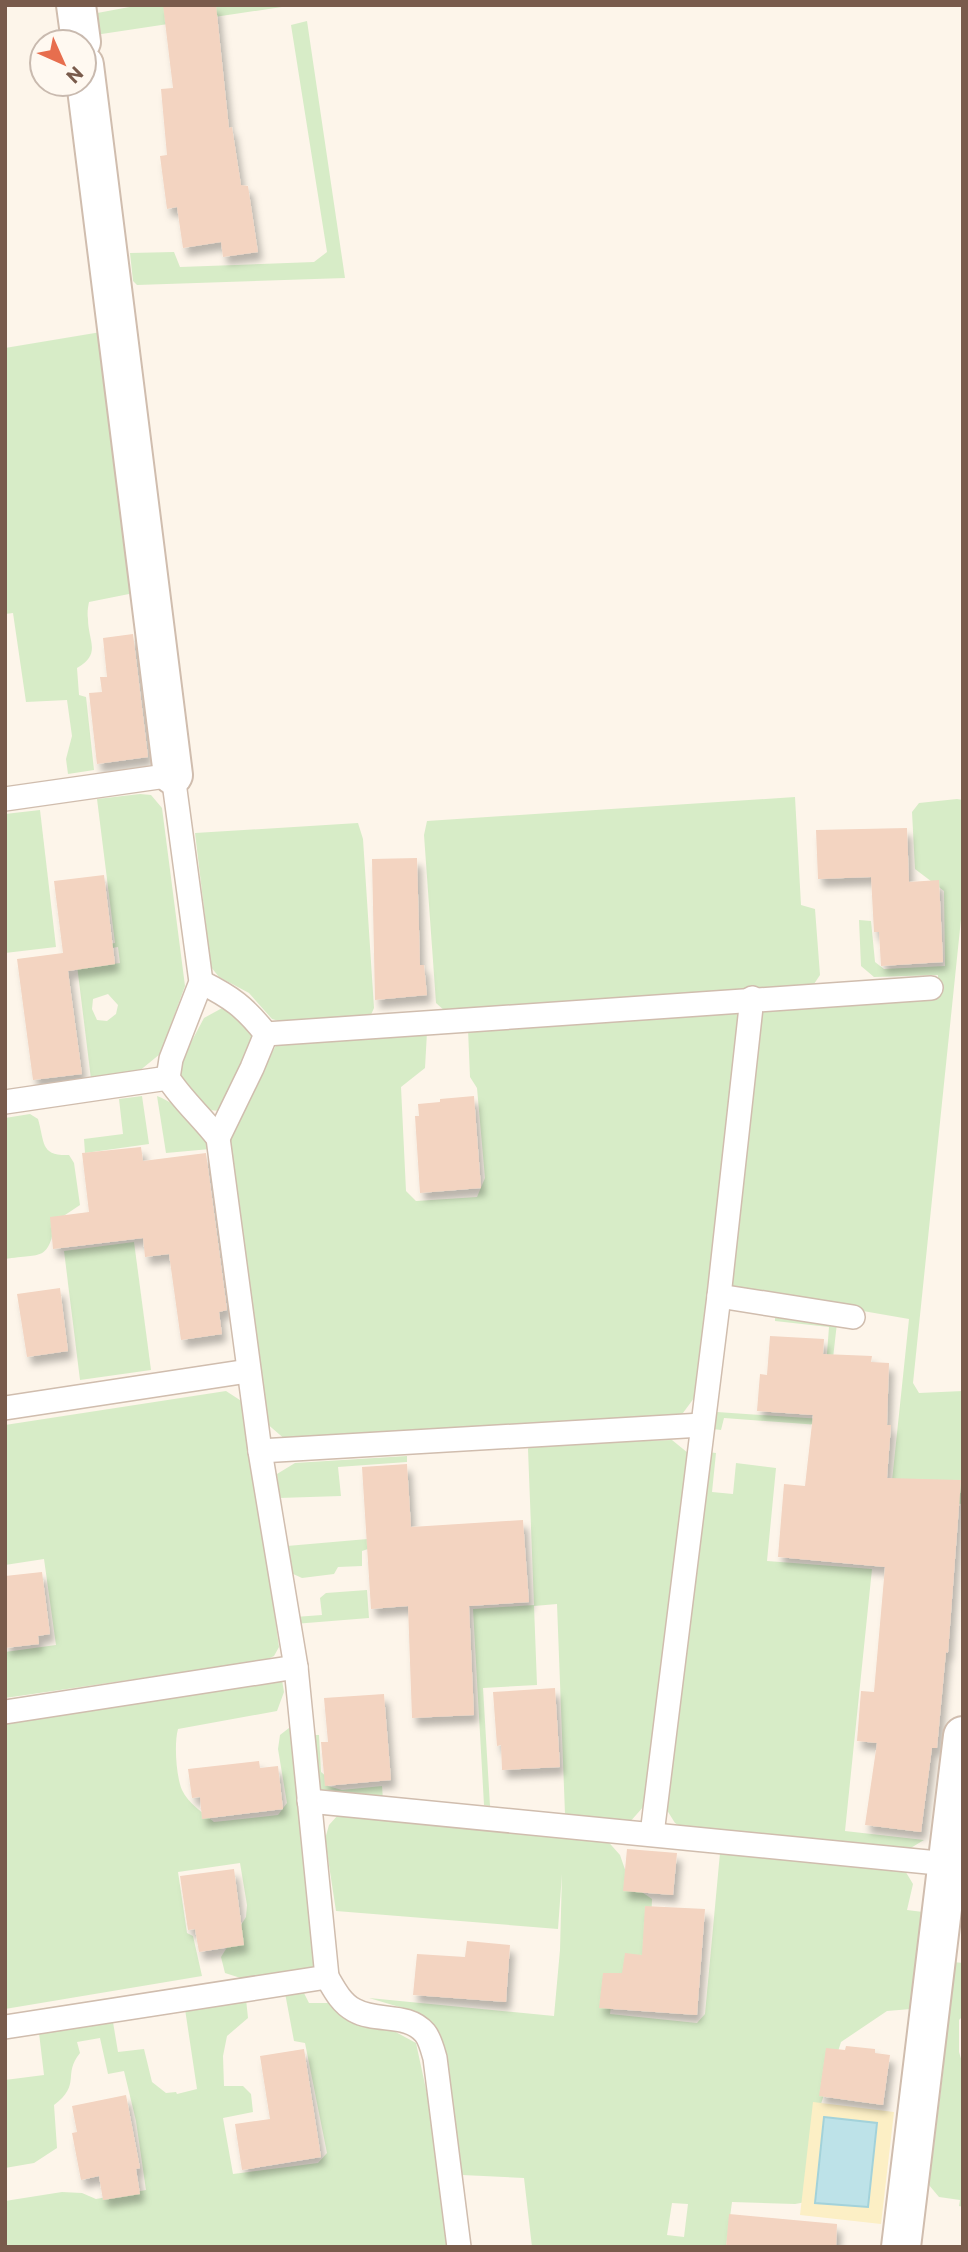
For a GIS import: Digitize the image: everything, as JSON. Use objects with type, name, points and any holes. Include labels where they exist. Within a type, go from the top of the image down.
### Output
[{"type":"street","points":[[76,5],[79,28]]},
{"type":"street","points":[[88,98],[173,775]]},
{"type":"street","points":[[901,2247],[953,1870],[963,1736]]},
{"type":"lane","points":[[5,799],[173,775],[201,982],[171,1059],[168,1079],[177,1093],[218,1138],[248,1371],[296,1667],[327,1977],[340,1999],[354,2010],[368,2015],[408,2020],[426,2034],[435,2058],[459,2247]]},
{"type":"lane","points":[[201,982],[248,1011],[266,1034]]},
{"type":"lane","points":[[266,1034],[931,988]]},
{"type":"lane","points":[[652,1834],[719,1296],[752,999]]},
{"type":"lane","points":[[218,1138],[266,1034]]},
{"type":"lane","points":[[5,1102],[168,1079]]},
{"type":"lane","points":[[719,1296],[853,1317]]},
{"type":"lane","points":[[5,1408],[248,1371]]},
{"type":"lane","points":[[260,1451],[702,1425]]},
{"type":"lane","points":[[5,1712],[296,1667]]},
{"type":"lane","points":[[309,1801],[652,1834],[953,1870]]},
{"type":"lane","points":[[5,2027],[327,1977]]},
{"type":"green space","points":[[140,5],[295,5],[98,35],[92,14]]},
{"type":"green space","points":[[307,21],[345,278],[137,285],[133,281],[130,253],[174,252],[180,267],[314,262],[327,252],[291,25]]},
{"type":"green space","points":[[107,331],[135,583],[129,594],[89,602],[91,652],[85,663],[77,668],[79,695],[86,697],[94,770],[68,774],[66,759],[72,736],[67,700],[26,702],[13,613],[5,614],[5,348]]},
{"type":"green space","points":[[151,795],[162,808],[185,986],[160,1054],[138,1072],[91,1079],[75,949],[115,943],[97,799]],"holes":[[[118,947],[120,963],[87,968],[85,952]],[[108,994],[118,1005],[116,1014],[107,1021],[97,1020],[92,1009],[93,999]]]},
{"type":"green space","points":[[795,797],[801,905],[815,909],[820,975],[812,987],[445,1011],[436,1003],[424,835],[427,821]]},
{"type":"green space","points":[[963,800],[963,900],[913,1383],[919,1393],[963,1391],[963,1504],[890,1500],[909,1319],[731,1288],[763,1009],[938,998],[938,975],[874,977],[861,966],[859,920],[871,921],[875,962],[884,969],[945,966],[944,891],[915,869],[912,812],[919,803]]},
{"type":"green space","points":[[40,810],[56,947],[5,953],[5,814]]},
{"type":"green space","points":[[358,823],[363,839],[374,1008],[370,1017],[286,1023],[272,1019],[249,993],[219,977],[211,967],[195,833]]},
{"type":"green space","points":[[224,1007],[241,1017],[254,1036],[221,1111],[208,1110],[180,1078],[181,1061],[204,1018]]},
{"type":"green space","points":[[735,1007],[741,1015],[697,1394],[680,1417],[287,1441],[265,1422],[228,1139],[249,1090],[277,1044],[427,1032],[425,1068],[401,1087],[406,1191],[416,1201],[477,1197],[485,1178],[477,1088],[470,1077],[468,1029]]},
{"type":"green space","points":[[142,1096],[149,1144],[85,1153],[84,1139],[123,1134],[119,1099]]},
{"type":"green space","points":[[157,1096],[190,1117],[207,1140],[210,1149],[166,1153]]},
{"type":"green space","points":[[30,1114],[38,1119],[48,1150],[69,1155],[74,1163],[80,1205],[56,1221],[50,1243],[42,1253],[5,1259],[5,1118]]},
{"type":"green space","points":[[134,1242],[151,1370],[80,1380],[64,1251]]},
{"type":"green space","points":[[775,1315],[837,1323],[826,1419],[832,1426],[724,1418],[721,1430],[713,1429],[717,1412],[822,1419],[829,1327],[775,1321]]},
{"type":"green space","points":[[226,1391],[246,1404],[279,1647],[274,1656],[266,1660],[5,1698],[5,1652],[56,1645],[44,1559],[5,1565],[5,1425]]},
{"type":"green space","points":[[672,1440],[688,1453],[644,1806],[629,1823],[565,1814],[557,1604],[534,1606],[537,1685],[483,1688],[490,1806],[484,1805],[473,1609],[534,1605],[530,1445]]},
{"type":"green space","points":[[708,1452],[716,1453],[712,1492],[733,1494],[736,1463],[776,1468],[767,1561],[872,1569],[845,1831],[924,1840],[909,1849],[685,1830],[675,1823],[665,1807]]},
{"type":"green space","points":[[407,1456],[407,1462],[338,1467],[341,1496],[279,1498],[277,1474],[295,1463]]},
{"type":"green space","points":[[379,1538],[377,1546],[362,1551],[362,1566],[338,1567],[334,1574],[302,1578],[291,1573],[287,1546]]},
{"type":"green space","points":[[367,1590],[369,1618],[294,1624],[295,1617],[322,1615],[320,1598],[326,1593]]},
{"type":"green space","points":[[270,1678],[282,1680],[284,1692],[277,1711],[178,1729],[178,1777],[188,1799],[214,1822],[278,1815],[287,1803],[278,1749],[280,1735],[289,1728],[297,1732],[322,1964],[313,1971],[253,1982],[225,1973],[221,1957],[246,1917],[247,1905],[240,1863],[178,1872],[187,1933],[193,1936],[202,1976],[5,2009],[5,1723]]},
{"type":"green space","points":[[310,1735],[319,1735],[321,1772],[326,1776],[328,1786],[342,1790],[382,1786],[383,1800],[328,1795],[316,1787]]},
{"type":"green space","points":[[338,1815],[604,1837],[620,1855],[630,1884],[652,1899],[650,1948],[613,1988],[610,2014],[697,2023],[705,2014],[720,1853],[732,1848],[904,1869],[913,1884],[907,1910],[923,1912],[911,2009],[887,2011],[841,2042],[820,2107],[806,2202],[732,2202],[726,2247],[532,2247],[524,2178],[462,2175],[451,2099],[433,2028],[413,2011],[369,1998],[554,2016],[560,1950],[562,1874],[558,1929],[336,1911],[325,1839],[329,1825]],"holes":[[[672,2203],[688,2204],[684,2237],[667,2235]]]},
{"type":"green space","points":[[953,1962],[963,1963],[963,2016],[959,2020],[959,2052],[963,2065],[963,2207],[959,2206],[960,2200],[939,2197],[929,2185]]},
{"type":"green space","points":[[303,1991],[309,2003],[329,2003],[352,2022],[392,2030],[416,2043],[445,2177],[453,2247],[5,2247],[5,2201],[62,2192],[82,2193],[96,2199],[146,2190],[136,2121],[124,2071],[108,2074],[100,2038],[77,2042],[80,2053],[72,2067],[70,2085],[54,2105],[57,2148],[34,2163],[5,2168],[5,2080],[44,2075],[39,2033],[113,2022],[118,2052],[144,2049],[152,2082],[166,2093],[177,2094],[197,2089],[185,2009],[246,1999],[248,2018],[227,2036],[223,2056],[224,2086],[243,2086],[251,2094],[253,2112],[223,2118],[233,2174],[318,2163],[327,2153],[305,2043],[294,2041],[285,1993]]},
{"type":"sand","points":[[813,2102],[894,2112],[881,2224],[800,2215]]},
{"type":"water","points":[[824,2117],[877,2123],[868,2207],[815,2203]]},
{"type":"building","points":[[163,5],[216,5],[229,128],[232,127],[241,185],[248,186],[258,252],[223,257],[221,242],[183,248],[177,207],[167,209],[160,156],[167,155],[161,89],[173,88]]},
{"type":"building","points":[[133,634],[148,757],[97,764],[89,693],[102,692],[100,677],[107,677],[103,638]]},
{"type":"building","points":[[907,828],[909,882],[939,880],[943,962],[881,966],[879,932],[874,932],[871,877],[818,879],[816,830]]},
{"type":"building","points":[[417,858],[420,965],[424,965],[427,995],[375,1000],[372,859]]},
{"type":"building","points":[[104,875],[115,964],[68,971],[82,1074],[33,1080],[17,959],[63,953],[54,881]]},
{"type":"building","points":[[474,1096],[481,1188],[420,1193],[415,1116],[419,1116],[418,1104]]},
{"type":"building","points":[[141,1147],[143,1161],[206,1153],[227,1310],[219,1312],[222,1334],[181,1340],[169,1254],[145,1257],[143,1238],[53,1249],[50,1217],[89,1212],[82,1153]]},
{"type":"building","points":[[60,1288],[68,1351],[27,1357],[17,1294]]},
{"type":"building","points":[[770,1336],[824,1339],[823,1354],[872,1356],[871,1362],[889,1363],[887,1425],[891,1425],[887,1478],[961,1480],[948,1653],[946,1652],[937,1748],[932,1748],[921,1832],[865,1825],[877,1743],[857,1741],[861,1691],[874,1692],[885,1567],[778,1557],[784,1484],[805,1486],[813,1415],[757,1411],[760,1374],[767,1375]]},
{"type":"building","points":[[407,1464],[411,1527],[523,1520],[529,1602],[469,1606],[474,1715],[412,1718],[408,1606],[371,1609],[362,1467]]},
{"type":"building","points":[[42,1572],[50,1634],[38,1636],[39,1644],[5,1648],[5,1576]]},
{"type":"building","points":[[555,1688],[560,1767],[502,1770],[501,1745],[497,1746],[493,1692]]},
{"type":"building","points":[[384,1694],[391,1780],[325,1786],[321,1742],[328,1742],[324,1698]]},
{"type":"building","points":[[259,1761],[260,1768],[278,1766],[283,1809],[202,1819],[200,1797],[192,1798],[188,1769]]},
{"type":"building","points":[[627,1849],[677,1853],[673,1895],[623,1891]]},
{"type":"building","points":[[234,1869],[244,1945],[199,1952],[195,1929],[188,1930],[180,1876]]},
{"type":"building","points":[[645,1906],[705,1909],[697,2015],[599,2008],[603,1973],[622,1973],[625,1953],[642,1955]]},
{"type":"building","points":[[467,1941],[510,1945],[506,2002],[413,1995],[417,1954],[465,1957]]},
{"type":"building","points":[[846,2046],[875,2049],[875,2053],[890,2055],[883,2105],[819,2096],[826,2048],[845,2050]]},
{"type":"building","points":[[304,2049],[321,2157],[242,2170],[235,2124],[270,2119],[260,2056]]},
{"type":"building","points":[[126,2095],[140,2168],[136,2169],[140,2194],[103,2200],[99,2176],[81,2180],[72,2133],[77,2132],[72,2106]]},
{"type":"building","points":[[729,2214],[837,2224],[836,2247],[726,2247]]}]
